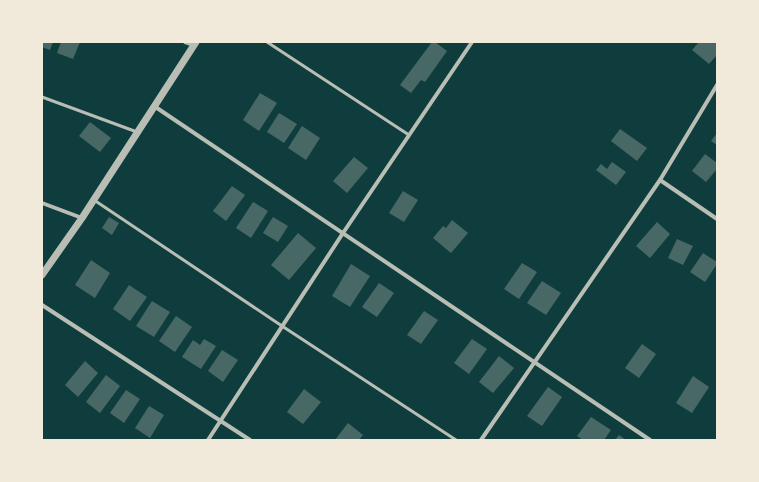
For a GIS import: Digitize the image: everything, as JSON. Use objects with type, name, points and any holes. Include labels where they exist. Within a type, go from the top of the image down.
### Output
[{"type":"street","points":[[42,275],[94,200],[195,44],[185,42]]},
{"type":"street","points":[[208,440],[343,233],[472,42]]},
{"type":"street","points":[[481,440],[660,180],[717,85]]},
{"type":"street","points":[[154,106],[650,440]]},
{"type":"street","points":[[660,180],[717,219]]},
{"type":"street","points":[[42,204],[82,218]]},
{"type":"street","points":[[42,305],[250,440]]},
{"type":"lane","points":[[267,42],[409,135]]},
{"type":"lane","points":[[42,97],[137,132]]},
{"type":"lane","points":[[94,200],[456,440]]},
{"type":"building","points":[[42,42],[53,42],[50,50],[42,47]]},
{"type":"building","points":[[61,42],[80,42],[73,59],[57,53]]},
{"type":"building","points":[[432,42],[435,42],[447,51],[425,82],[421,80],[411,93],[400,85]]},
{"type":"building","points":[[699,42],[717,42],[717,55],[709,64],[692,50]]},
{"type":"building","points":[[260,93],[277,103],[259,131],[243,120]]},
{"type":"building","points":[[279,113],[297,124],[284,143],[267,132]]},
{"type":"building","points":[[90,122],[111,138],[100,152],[79,136]]},
{"type":"building","points":[[302,126],[320,138],[306,160],[288,148]]},
{"type":"building","points":[[620,129],[647,148],[637,161],[611,141]]},
{"type":"building","points":[[717,133],[717,145],[711,141]]},
{"type":"building","points":[[705,154],[717,163],[717,169],[706,182],[692,171]]},
{"type":"building","points":[[354,157],[368,168],[347,193],[333,181]]},
{"type":"building","points":[[612,162],[626,172],[616,185],[596,170],[601,164],[607,169]]},
{"type":"building","points":[[232,186],[245,195],[226,221],[213,211]]},
{"type":"building","points":[[403,191],[418,200],[404,222],[389,213]]},
{"type":"building","points":[[253,202],[268,211],[251,238],[236,228]]},
{"type":"building","points":[[109,217],[119,223],[112,235],[102,228]]},
{"type":"building","points":[[273,217],[288,226],[278,242],[263,233]]},
{"type":"building","points":[[452,220],[468,233],[451,253],[433,238],[443,226],[446,228]]},
{"type":"building","points":[[657,222],[670,234],[650,258],[636,246]]},
{"type":"building","points":[[298,233],[316,248],[289,280],[271,265]]},
{"type":"building","points":[[677,239],[693,246],[683,265],[668,258]]},
{"type":"building","points":[[703,253],[717,262],[705,282],[690,272]]},
{"type":"building","points":[[91,260],[110,273],[95,298],[75,285]]},
{"type":"building","points":[[522,263],[537,272],[519,299],[504,289]]},
{"type":"building","points":[[351,264],[370,276],[350,307],[332,296]]},
{"type":"building","points":[[542,281],[561,293],[546,315],[527,303]]},
{"type":"building","points":[[379,283],[394,293],[377,317],[362,307]]},
{"type":"building","points":[[129,285],[147,297],[130,321],[113,309]]},
{"type":"building","points":[[152,301],[170,312],[154,337],[136,326]]},
{"type":"building","points":[[424,311],[438,320],[421,344],[407,335]]},
{"type":"building","points":[[176,316],[192,327],[175,352],[159,341]]},
{"type":"building","points":[[204,339],[216,346],[201,369],[182,357],[193,340],[200,345]]},
{"type":"building","points":[[472,339],[487,349],[469,374],[454,363]]},
{"type":"building","points":[[642,344],[656,354],[639,378],[625,368]]},
{"type":"building","points":[[222,350],[238,360],[223,382],[208,371]]},
{"type":"building","points":[[499,356],[514,368],[493,393],[479,382]]},
{"type":"building","points":[[85,361],[98,373],[78,397],[65,385]]},
{"type":"building","points":[[106,375],[120,386],[100,413],[86,402]]},
{"type":"building","points":[[693,376],[709,387],[692,413],[676,403]]},
{"type":"building","points":[[548,387],[562,397],[542,426],[527,416]]},
{"type":"building","points":[[304,389],[321,402],[303,424],[287,412]]},
{"type":"building","points":[[126,390],[140,399],[124,423],[110,413]]},
{"type":"building","points":[[149,406],[164,415],[150,438],[135,428]]},
{"type":"building","points":[[591,417],[611,430],[604,440],[583,440],[577,436]]},
{"type":"building","points":[[348,423],[363,435],[359,440],[335,440]]},
{"type":"building","points":[[619,435],[626,440],[615,440]]}]
